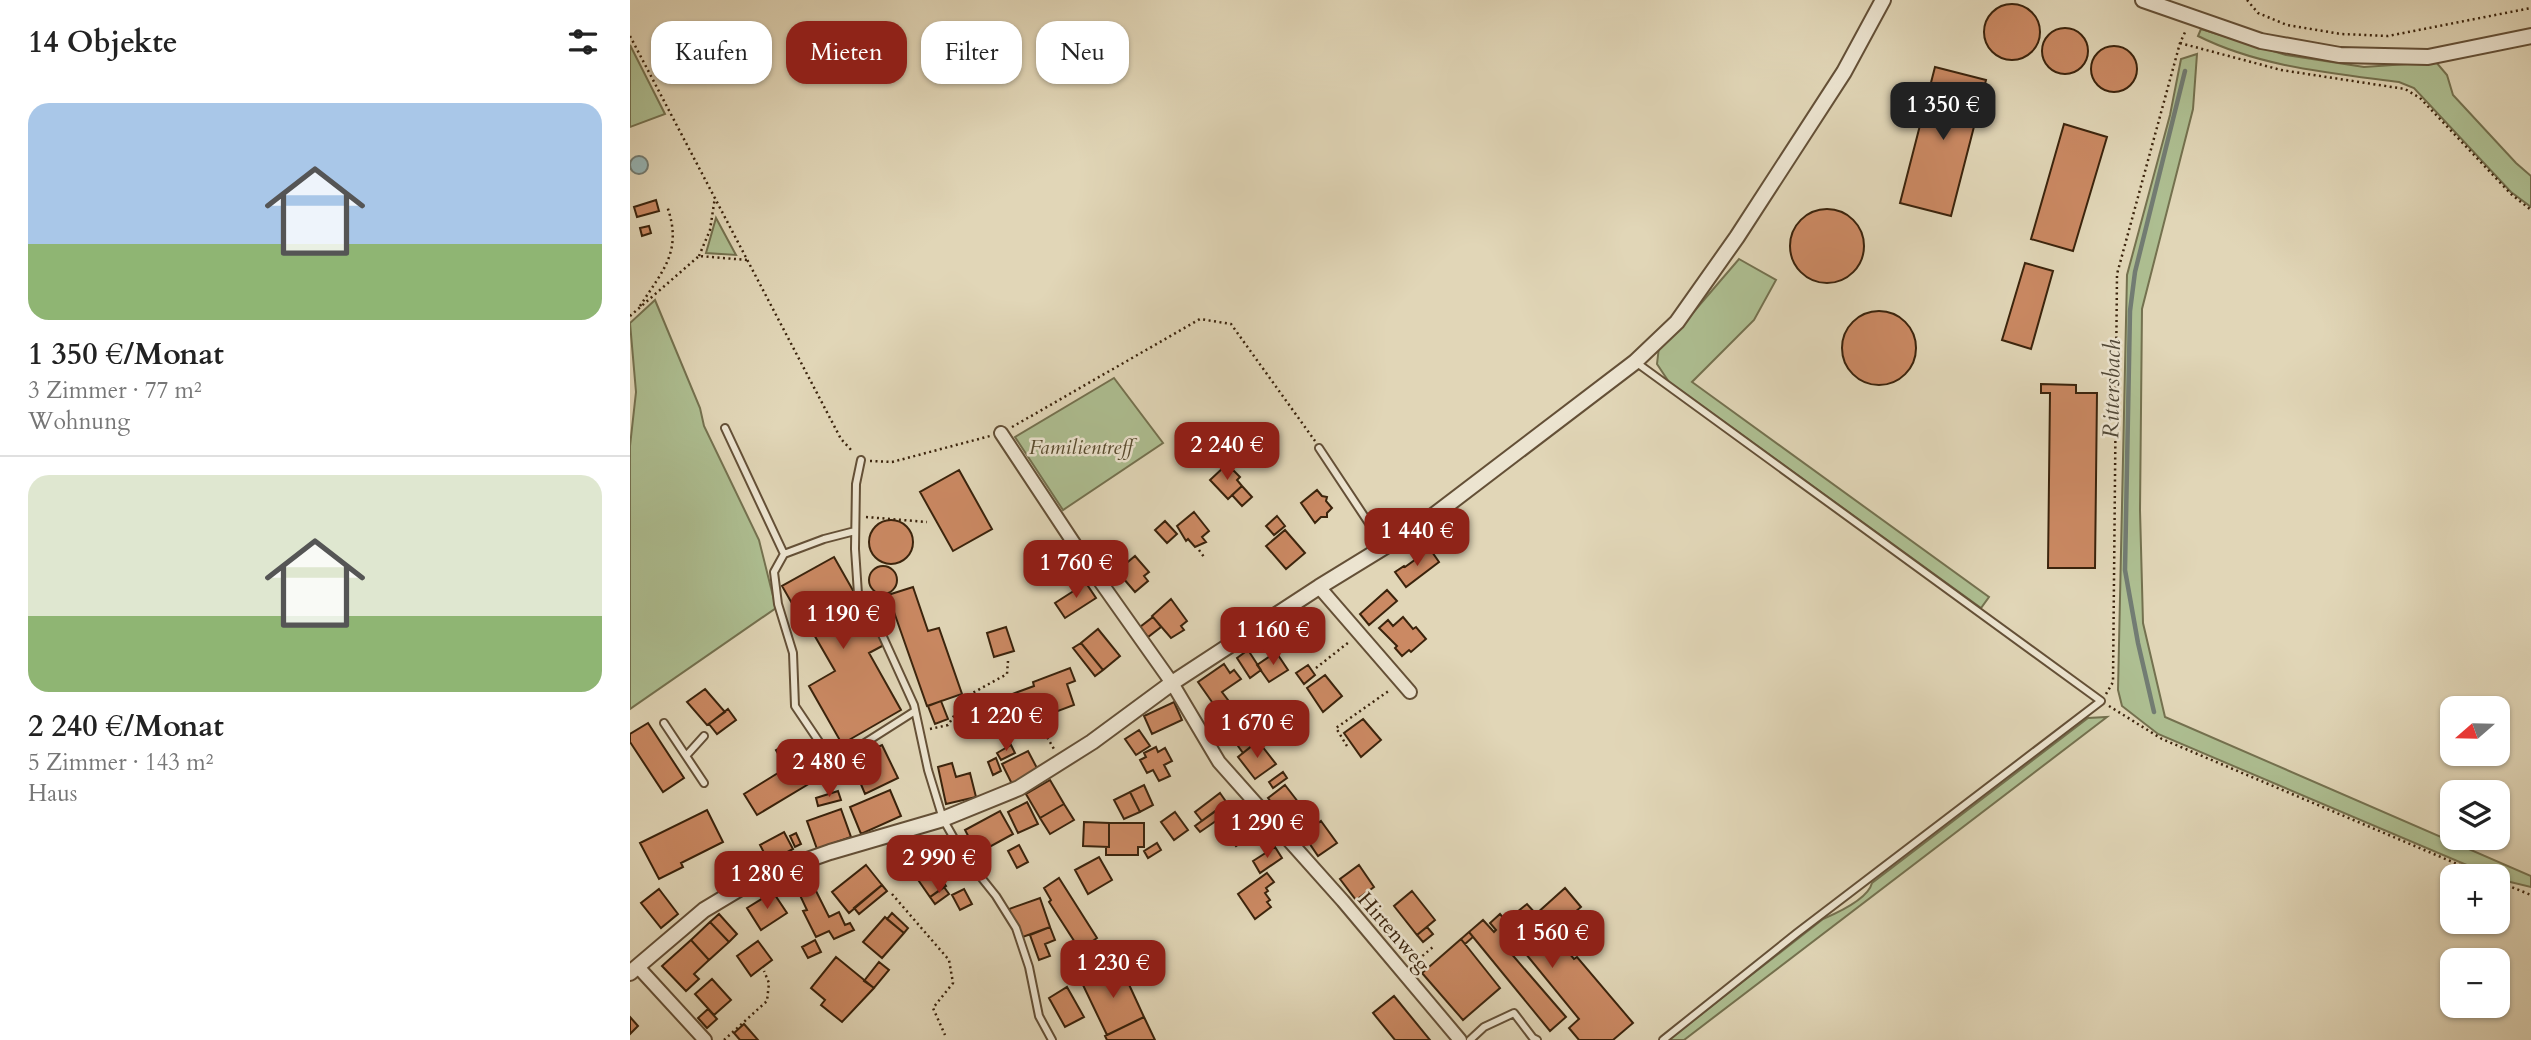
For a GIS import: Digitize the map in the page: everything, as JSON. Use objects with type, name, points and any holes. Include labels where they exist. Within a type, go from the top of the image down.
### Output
[{"type":"street","points":[[705,1040],[634,970],[704,910],[759,877],[830,852],[943,819],[1019,788],[1172,683],[1440,510],[1635,362],[1677,322],[1737,237],[1844,72],[1883,0]]},
{"type":"street","points":[[2143,0],[2261,41],[2340,55],[2428,57],[2531,36]]},
{"type":"street","name":"Hirtenweg","points":[[1001,433],[1085,560],[1172,683],[1219,762],[1460,1040]]},
{"type":"street","points":[[1320,587],[1406,687]]},
{"type":"lane","points":[[1635,362],[2101,701],[1807,925],[1663,1040]]},
{"type":"lane","points":[[725,429],[784,554]]},
{"type":"lane","points":[[1319,448],[1384,546]]},
{"type":"lane","points":[[861,460],[856,484],[855,531],[859,594],[874,617],[915,711],[943,819],[964,856],[996,896],[1016,928],[1029,967],[1039,1016],[1052,1040]]},
{"type":"lane","points":[[855,531],[784,554],[774,572],[778,604],[793,653],[795,706],[830,758],[860,746],[915,711]]},
{"type":"lane","points":[[664,723],[704,783]]},
{"type":"lane","points":[[686,756],[704,736]]},
{"type":"lane","points":[[1470,1040],[1484,1027],[1514,1013],[1533,1038],[1538,1040]]},
{"type":"path","points":[[2247,0],[2258,13],[2287,24],[2340,34],[2388,36],[2531,8]]},
{"type":"path","points":[[2193,18],[2180,43],[2117,274],[2113,682],[2101,701],[2162,739],[2457,864]]},
{"type":"path","points":[[630,36],[841,439],[861,460],[892,462],[1001,433],[1200,319],[1231,324],[1319,448]]},
{"type":"path","points":[[2180,43],[2281,70],[2405,89],[2420,98],[2511,194],[2531,210]]},
{"type":"path","points":[[630,316],[699,257],[710,230],[715,197]]},
{"type":"path","points":[[638,309],[671,258],[673,223],[667,206]]},
{"type":"path","points":[[699,257],[747,260]]},
{"type":"path","points":[[856,516],[927,522]]},
{"type":"path","points":[[1199,550],[1204,556]]},
{"type":"path","points":[[1316,668],[1360,634]]},
{"type":"path","points":[[920,732],[948,725],[967,696],[1007,674],[1008,661]]},
{"type":"path","points":[[1347,746],[1336,728],[1406,687]]},
{"type":"path","points":[[1039,723],[1061,761]]},
{"type":"path","points":[[2510,886],[2531,895]]},
{"type":"path","points":[[892,894],[949,960],[953,983],[933,1008],[945,1035]]},
{"type":"path","points":[[1403,972],[1433,947]]},
{"type":"path","points":[[724,1040],[767,1001],[769,983],[764,971]]},
{"type":"green space","points":[[2201,29],[2286,55],[2364,67],[2436,62],[2447,75],[2453,95],[2531,176],[2531,207],[2511,192],[2414,88],[2399,82],[2271,62],[2222,47],[2198,36]]},
{"type":"green space","points":[[630,45],[665,114],[630,127]]},
{"type":"green space","points":[[2197,54],[2193,109],[2142,309],[2140,510],[2143,623],[2165,717],[2440,836],[2440,850],[2471,850],[2503,864],[2464,864],[2158,734],[2122,706],[2118,690],[2127,275],[2170,115],[2181,59]]},
{"type":"green space","points":[[716,218],[736,255],[706,253]]},
{"type":"green space","points":[[1739,259],[1776,280],[1754,320],[1692,382],[1989,597],[1981,608],[1669,382],[1657,364],[1659,347],[1691,315]]},
{"type":"green space","points":[[655,300],[700,408],[704,426],[759,540],[776,608],[630,709],[630,446],[636,392],[630,323]]},
{"type":"green space","name":"Familientreff","points":[[1114,378],[1163,443],[1063,510],[1015,437]]},
{"type":"green space","points":[[2107,717],[1684,1040],[1668,1040],[1823,919],[1865,895],[1872,883],[2088,718]]},
{"type":"green space","points":[[2510,867],[2531,876],[2531,887],[2510,882]]},
{"type":"water","points":[[639,156],[645,159],[648,165],[645,171],[639,174],[633,171],[630,165],[633,159]]},
{"type":"building","points":[[2012,4],[2027,9],[2035,17],[2040,32],[2035,47],[2027,55],[2012,60],[1997,55],[1989,47],[1984,32],[1989,17],[1997,9]]},
{"type":"building","points":[[2065,28],[2081,35],[2088,51],[2081,67],[2065,74],[2049,67],[2042,51],[2049,35]]},
{"type":"building","points":[[2114,46],[2130,53],[2137,69],[2130,85],[2114,92],[2098,85],[2091,69],[2098,53]]},
{"type":"building","points":[[1935,67],[1986,80],[1951,216],[1900,203]]},
{"type":"building","points":[[2064,124],[2107,137],[2073,251],[2031,239]]},
{"type":"building","points":[[656,200],[659,211],[637,217],[634,207]]},
{"type":"building","points":[[1827,209],[1848,215],[1858,225],[1864,246],[1858,267],[1848,277],[1827,283],[1806,277],[1796,267],[1790,246],[1796,225],[1806,215]]},
{"type":"building","points":[[649,226],[651,233],[642,236],[640,228]]},
{"type":"building","points":[[2025,263],[2053,271],[2031,349],[2002,340]]},
{"type":"building","points":[[1879,311],[1900,317],[1910,327],[1916,348],[1910,369],[1900,379],[1879,385],[1858,379],[1848,369],[1842,348],[1848,327],[1858,317]]},
{"type":"building","points":[[2041,384],[2076,385],[2076,393],[2097,393],[2095,568],[2048,568],[2050,393],[2041,393]]},
{"type":"building","points":[[1224,467],[1230,473],[1233,470],[1240,477],[1237,480],[1242,486],[1228,499],[1210,480]]},
{"type":"building","points":[[959,470],[992,529],[953,551],[920,492]]},
{"type":"building","points":[[1242,486],[1252,497],[1242,506],[1232,495]]},
{"type":"building","points":[[1317,490],[1327,497],[1326,501],[1332,508],[1327,517],[1321,517],[1315,523],[1301,503]]},
{"type":"building","points":[[1194,512],[1209,531],[1202,537],[1206,542],[1195,547],[1188,539],[1186,541],[1177,526]]},
{"type":"building","points":[[1277,516],[1285,526],[1274,535],[1266,526]]},
{"type":"building","points":[[891,520],[900,521],[907,526],[912,533],[912,551],[907,558],[900,563],[891,564],[882,563],[875,558],[870,551],[869,542],[870,533],[875,526],[882,521]]},
{"type":"building","points":[[1165,521],[1177,534],[1167,543],[1155,530]]},
{"type":"building","points":[[1285,530],[1305,553],[1286,569],[1266,546]]},
{"type":"building","points":[[1430,549],[1439,562],[1406,587],[1395,572]]},
{"type":"building","points":[[1135,556],[1149,572],[1144,576],[1148,581],[1135,592],[1117,571]]},
{"type":"building","points":[[834,557],[884,645],[869,653],[901,710],[842,744],[809,686],[835,671],[813,633],[810,635],[782,586]]},
{"type":"building","points":[[883,566],[893,570],[897,580],[893,590],[883,594],[873,590],[869,580],[873,570]]},
{"type":"building","points":[[1086,583],[1096,598],[1065,618],[1055,603]]},
{"type":"building","points":[[913,587],[928,631],[939,628],[962,694],[927,706],[888,595]]},
{"type":"building","points":[[1387,590],[1397,601],[1369,625],[1360,614]]},
{"type":"building","points":[[1171,599],[1187,621],[1181,626],[1184,630],[1171,638],[1152,616]]},
{"type":"building","points":[[1153,617],[1161,627],[1148,637],[1140,627]]},
{"type":"building","points":[[1403,617],[1426,639],[1402,656],[1395,648],[1397,646],[1379,628],[1388,620],[1393,626]]},
{"type":"building","points":[[1006,627],[1014,651],[994,657],[987,633]]},
{"type":"building","points":[[1098,629],[1120,656],[1103,670],[1081,643]]},
{"type":"building","points":[[1081,643],[1103,670],[1095,676],[1073,648]]},
{"type":"building","points":[[1248,650],[1261,670],[1250,678],[1237,658]]},
{"type":"building","points":[[1276,652],[1288,670],[1269,682],[1257,665]]},
{"type":"building","points":[[1224,664],[1230,673],[1234,670],[1241,679],[1222,692],[1231,704],[1219,712],[1198,682]]},
{"type":"building","points":[[1308,665],[1315,675],[1304,684],[1296,673]]},
{"type":"building","points":[[1070,668],[1075,681],[1067,684],[1074,705],[1018,726],[1007,696],[1034,686],[1033,682]]},
{"type":"building","points":[[1325,675],[1342,696],[1323,712],[1307,688]]},
{"type":"building","points":[[705,689],[725,712],[707,725],[687,702]]},
{"type":"building","points":[[941,701],[948,719],[935,724],[928,706]]},
{"type":"building","points":[[1174,702],[1182,720],[1152,734],[1144,716]]},
{"type":"building","points":[[728,709],[736,720],[717,734],[709,724]]},
{"type":"building","points":[[1009,715],[1013,727],[1001,732],[996,719]]},
{"type":"building","points":[[1211,715],[1217,724],[1212,727],[1206,719]]},
{"type":"building","points":[[1363,719],[1381,740],[1361,757],[1344,733]]},
{"type":"building","points":[[1237,721],[1248,735],[1236,744],[1225,730]]},
{"type":"building","points":[[648,723],[684,778],[663,792],[630,742],[630,734]]},
{"type":"building","points":[[1139,730],[1150,746],[1136,755],[1125,739]]},
{"type":"building","points":[[1253,734],[1258,741],[1243,753],[1238,746]]},
{"type":"building","points":[[809,741],[826,770],[814,777],[797,749]]},
{"type":"building","points":[[1258,741],[1276,764],[1255,779],[1238,757]]},
{"type":"building","points":[[788,743],[812,782],[757,815],[744,794],[786,768],[776,750]]},
{"type":"building","points":[[882,745],[898,778],[865,794],[860,782],[868,779],[858,756]]},
{"type":"building","points":[[1011,745],[1015,753],[1001,760],[997,753]]},
{"type":"building","points":[[1156,747],[1158,752],[1165,748],[1172,761],[1164,765],[1170,776],[1159,781],[1153,770],[1147,773],[1140,760],[1146,757],[1144,753]]},
{"type":"building","points":[[1028,751],[1038,770],[1012,784],[1002,764]]},
{"type":"building","points":[[858,756],[862,766],[842,775],[838,765]]},
{"type":"building","points":[[996,758],[1001,771],[993,775],[988,762]]},
{"type":"building","points":[[952,763],[956,777],[970,773],[976,797],[946,804],[938,767]]},
{"type":"building","points":[[1283,772],[1287,778],[1273,788],[1269,782]]},
{"type":"building","points":[[1050,780],[1064,804],[1040,818],[1026,794]]},
{"type":"building","points":[[1144,785],[1153,805],[1140,812],[1130,792]]},
{"type":"building","points":[[1285,785],[1302,807],[1285,820],[1268,798]]},
{"type":"building","points":[[890,790],[901,816],[861,834],[850,807]]},
{"type":"building","points":[[838,791],[841,800],[818,806],[816,798]]},
{"type":"building","points":[[1130,792],[1140,812],[1124,819],[1114,800]]},
{"type":"building","points":[[1220,793],[1227,803],[1202,821],[1195,812]]},
{"type":"building","points":[[1027,802],[1038,824],[1018,833],[1008,812]]},
{"type":"building","points":[[1064,804],[1074,820],[1050,834],[1040,818]]},
{"type":"building","points":[[841,809],[851,837],[817,849],[807,821]]},
{"type":"building","points":[[1218,809],[1223,816],[1200,832],[1195,826]]},
{"type":"building","points":[[707,810],[723,842],[681,863],[683,867],[659,879],[640,843]]},
{"type":"building","points":[[1000,811],[1013,834],[984,850],[981,845],[975,849],[965,830]]},
{"type":"building","points":[[1175,812],[1188,830],[1174,840],[1161,822]]},
{"type":"building","points":[[1238,812],[1254,833],[1236,846],[1220,825]]},
{"type":"building","points":[[1321,821],[1337,843],[1318,856],[1303,834]]},
{"type":"building","points":[[1084,822],[1109,823],[1109,847],[1083,846]]},
{"type":"building","points":[[1109,823],[1144,823],[1144,847],[1138,847],[1138,855],[1106,855],[1106,847],[1109,847]]},
{"type":"building","points":[[784,832],[793,849],[769,862],[760,845]]},
{"type":"building","points":[[796,833],[801,844],[795,847],[790,836]]},
{"type":"building","points":[[1157,843],[1161,850],[1148,858],[1144,851]]},
{"type":"building","points":[[1019,845],[1028,862],[1017,868],[1008,851]]},
{"type":"building","points":[[1275,847],[1282,858],[1260,873],[1253,861]]},
{"type":"building","points":[[1099,857],[1112,880],[1088,894],[1075,870]]},
{"type":"building","points":[[929,862],[946,886],[930,897],[914,874]]},
{"type":"building","points":[[866,865],[882,885],[849,913],[832,892]]},
{"type":"building","points":[[1359,865],[1374,887],[1356,900],[1340,879]]},
{"type":"building","points":[[1267,873],[1274,882],[1266,888],[1268,891],[1265,893],[1271,907],[1255,919],[1238,894]]},
{"type":"building","points":[[1059,878],[1097,938],[1080,950],[1049,902],[1051,900],[1044,888]]},
{"type":"building","points":[[811,881],[829,917],[839,912],[845,925],[850,923],[854,930],[834,939],[829,931],[816,937],[803,911],[807,910],[797,889]]},
{"type":"building","points":[[882,885],[887,891],[859,914],[854,908]]},
{"type":"building","points":[[944,887],[949,894],[935,904],[930,897]]},
{"type":"building","points":[[1565,888],[1581,907],[1551,932],[1574,959],[1577,957],[1633,1023],[1613,1040],[1579,1040],[1569,1028],[1579,1019],[1517,943],[1509,951],[1566,1017],[1550,1031],[1469,932],[1483,920],[1494,932],[1496,930],[1490,923],[1500,914],[1506,921],[1527,904],[1536,914]]},
{"type":"building","points":[[659,889],[678,914],[661,928],[641,903]]},
{"type":"building","points":[[964,889],[972,904],[960,910],[952,895]]},
{"type":"building","points":[[1412,891],[1435,920],[1417,935],[1394,906]]},
{"type":"building","points":[[773,892],[787,913],[761,930],[747,908]]},
{"type":"building","points":[[1040,898],[1050,927],[1020,938],[1009,909]]},
{"type":"building","points":[[892,913],[908,928],[904,933],[887,919]]},
{"type":"building","points":[[719,914],[737,934],[729,942],[710,922]]},
{"type":"building","points":[[885,917],[904,933],[882,958],[863,942]]},
{"type":"building","points":[[710,922],[729,942],[709,960],[691,940]]},
{"type":"building","points":[[1050,927],[1055,940],[1045,944],[1050,956],[1039,960],[1030,935]]},
{"type":"building","points":[[1427,927],[1433,934],[1423,942],[1417,935]]},
{"type":"building","points":[[1469,932],[1473,937],[1465,944],[1461,939]]},
{"type":"building","points":[[1461,939],[1500,988],[1463,1020],[1422,973]]},
{"type":"building","points":[[691,940],[709,960],[694,974],[699,979],[686,991],[662,966]]},
{"type":"building","points":[[815,940],[821,952],[808,958],[802,947]]},
{"type":"building","points":[[758,941],[772,960],[751,976],[737,956]]},
{"type":"building","points":[[836,957],[874,988],[842,1022],[821,1005],[825,1000],[811,988]]},
{"type":"building","points":[[879,962],[889,970],[874,988],[864,981]]},
{"type":"building","points":[[1120,965],[1144,1017],[1107,1035],[1082,983]]},
{"type":"building","points":[[712,979],[731,1000],[714,1015],[695,994]]},
{"type":"building","points":[[1067,987],[1084,1017],[1065,1027],[1049,998]]},
{"type":"building","points":[[1394,996],[1430,1040],[1395,1040],[1373,1013]]},
{"type":"building","points":[[708,1009],[717,1019],[707,1028],[698,1018]]},
{"type":"building","points":[[630,1017],[638,1026],[630,1034]]},
{"type":"building","points":[[1144,1017],[1155,1040],[1107,1040],[1105,1036]]},
{"type":"building","points":[[744,1024],[758,1040],[740,1040],[734,1033]]},
{"type":"waterway","name":"Rittersbach","points":[[2154,712],[2125,570],[2130,311],[2135,272],[2185,71]]}]
